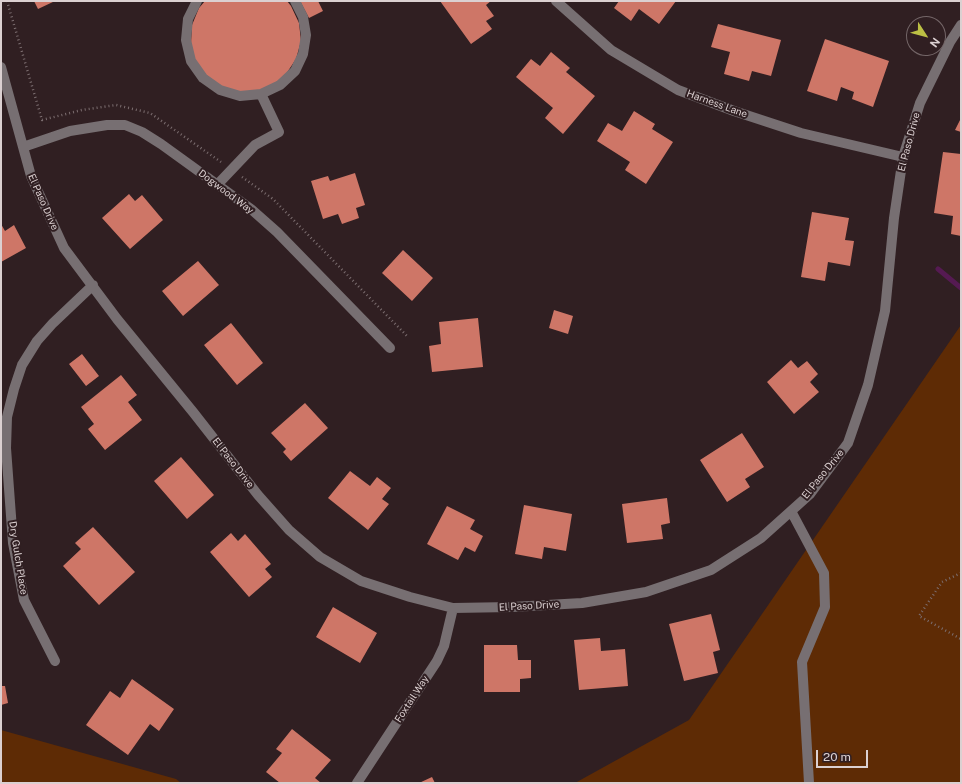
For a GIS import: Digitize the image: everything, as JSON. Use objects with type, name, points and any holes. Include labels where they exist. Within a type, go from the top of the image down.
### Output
[{"type":"street","points":[[197,1],[188,19],[186,40],[191,61],[203,78],[220,90],[240,96],[261,94],[280,86],[295,71],[303,54],[306,35],[303,17],[295,1]]},
{"type":"street","name":"Harness Lane","points":[[556,1],[611,50],[678,90],[734,111],[802,132],[903,157]]},
{"type":"street","name":"El Paso Drive","points":[[1,68],[31,176],[64,248],[117,319],[258,495],[288,530],[320,557],[361,580],[410,597],[453,608],[512,607],[582,603],[646,592],[712,570],[761,538],[810,494],[848,443],[868,386],[885,311],[894,218],[903,157],[920,103],[950,42],[961,25]]},
{"type":"street","points":[[217,185],[255,144],[279,132],[261,94]]},
{"type":"street","name":"Dogwood Way","points":[[23,147],[46,138],[82,128],[107,124],[125,125],[142,132],[251,209],[277,232],[390,348]]},
{"type":"street","name":"Dry Gulch Place","points":[[55,661],[24,600],[13,543],[7,463],[7,417],[22,365],[37,341],[53,323],[93,285]]},
{"type":"street","points":[[791,511],[824,573],[825,607],[802,662],[809,783]]},
{"type":"street","name":"Foxtail Way","points":[[357,783],[437,661],[444,646],[453,608]]},
{"type":"path","points":[[961,573],[942,582],[919,616],[961,639]]},
{"type":"shaded area","points":[[961,325],[961,783],[575,783],[689,720]]},
{"type":"shaded area","points":[[1,730],[176,779],[181,783],[1,783]]},
{"type":"building","points":[[34,1],[55,1],[38,9]]},
{"type":"building","points":[[205,1],[287,1],[299,23],[301,41],[296,59],[286,74],[273,85],[255,92],[237,92],[220,86],[206,75],[195,60],[191,43],[192,25],[199,8]]},
{"type":"building","points":[[300,1],[318,1],[323,11],[309,18]]},
{"type":"building","points":[[440,1],[491,1],[486,5],[494,16],[486,21],[492,29],[471,44]]},
{"type":"building","points":[[619,1],[676,1],[659,24],[639,9],[631,21],[614,8]]},
{"type":"building","points":[[718,24],[781,40],[771,76],[752,71],[749,81],[724,74],[730,52],[711,47]]},
{"type":"building","points":[[825,39],[889,61],[873,107],[852,99],[854,92],[841,87],[837,101],[807,91]]},
{"type":"building","points":[[551,52],[570,68],[566,72],[595,96],[563,134],[545,118],[553,108],[516,77],[531,59],[540,66]]},
{"type":"building","points":[[634,111],[655,124],[652,129],[673,142],[646,184],[625,170],[630,162],[597,141],[608,123],[622,131]]},
{"type":"building","points":[[961,118],[961,132],[955,130]]},
{"type":"building","points":[[943,152],[961,154],[961,236],[951,234],[953,216],[934,213]]},
{"type":"building","points":[[355,173],[365,205],[356,208],[359,218],[342,224],[338,214],[323,219],[311,181],[328,176],[330,181]]},
{"type":"building","points":[[129,194],[135,201],[142,195],[163,220],[130,249],[102,218]]},
{"type":"building","points":[[812,212],[849,218],[845,240],[854,241],[850,266],[828,262],[825,281],[801,277]]},
{"type":"building","points":[[1,224],[5,231],[14,225],[26,248],[1,262]]},
{"type":"building","points":[[403,250],[433,278],[412,301],[382,273]]},
{"type":"building","points":[[198,261],[219,285],[183,316],[162,291]]},
{"type":"building","points":[[554,310],[573,316],[568,334],[549,328]]},
{"type":"building","points":[[478,318],[483,367],[432,372],[429,346],[441,344],[439,322]]},
{"type":"building","points":[[231,323],[263,363],[237,385],[204,345]]},
{"type":"building","points":[[82,354],[99,376],[86,386],[69,364]]},
{"type":"building","points":[[791,360],[798,368],[807,361],[818,374],[810,382],[819,392],[794,414],[767,382]]},
{"type":"building","points":[[121,375],[137,395],[128,402],[142,420],[105,450],[88,429],[94,424],[81,407]]},
{"type":"building","points":[[305,403],[328,428],[291,461],[283,452],[286,449],[271,433]]},
{"type":"building","points":[[742,433],[764,467],[745,479],[750,487],[727,502],[700,460]]},
{"type":"building","points":[[181,457],[214,495],[187,519],[154,481]]},
{"type":"building","points":[[350,471],[370,486],[377,477],[391,488],[382,499],[389,504],[368,530],[328,498]]},
{"type":"building","points":[[667,498],[670,523],[661,525],[663,539],[627,543],[622,504]]},
{"type":"building","points":[[524,505],[572,514],[566,551],[544,547],[542,559],[515,554]]},
{"type":"building","points":[[447,506],[475,520],[470,529],[483,536],[475,552],[465,547],[458,560],[427,544]]},
{"type":"building","points":[[93,527],[135,572],[99,605],[63,566],[81,549],[75,543]]},
{"type":"building","points":[[231,533],[238,541],[245,534],[271,564],[265,569],[272,577],[249,597],[210,552]]},
{"type":"building","points":[[333,607],[377,633],[360,663],[316,637]]},
{"type":"building","points":[[711,614],[720,650],[713,652],[718,673],[684,681],[669,624]]},
{"type":"building","points":[[600,638],[601,651],[625,649],[628,686],[579,690],[574,640]]},
{"type":"building","points":[[484,645],[517,645],[518,660],[531,660],[531,678],[520,679],[520,692],[484,692]]},
{"type":"building","points":[[132,679],[174,709],[159,731],[150,724],[128,755],[86,725],[110,691],[120,698]]},
{"type":"building","points":[[1,686],[5,686],[8,703],[1,705]]},
{"type":"building","points":[[292,729],[331,760],[315,778],[321,783],[280,783],[266,772],[282,753],[276,749]]},
{"type":"building","points":[[432,777],[435,783],[419,783]]},
{"type":"waterway","points":[[938,269],[961,288]]}]
